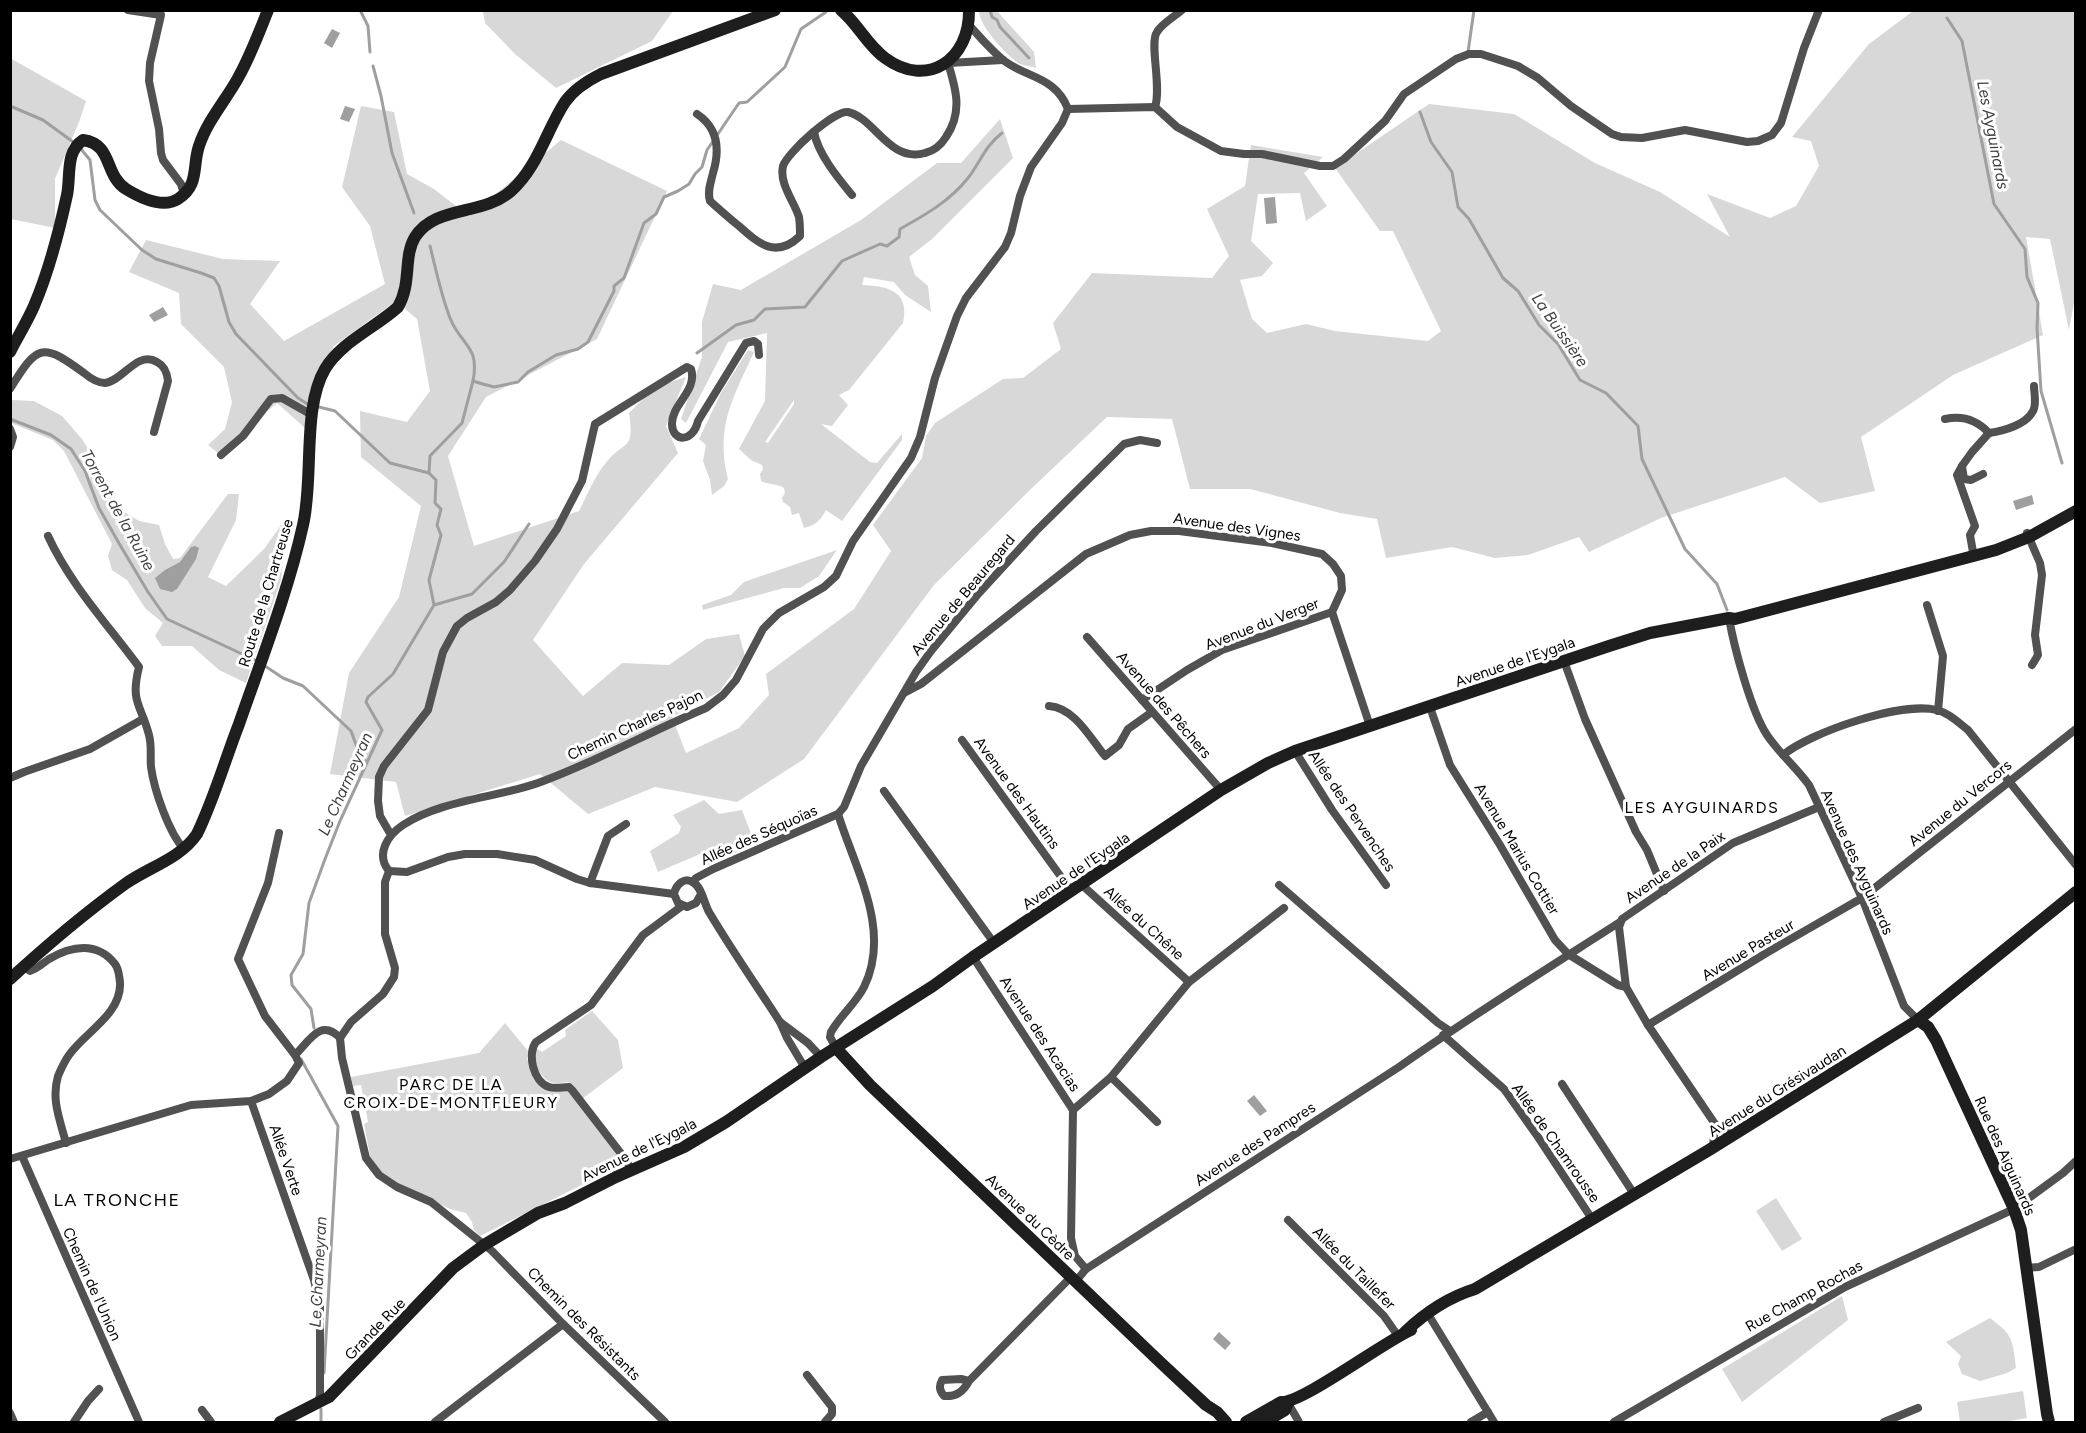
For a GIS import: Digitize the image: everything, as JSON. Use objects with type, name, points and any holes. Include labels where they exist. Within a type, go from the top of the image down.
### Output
[{"type":"street","points":[[128,10],[161,15],[150,63],[149,81],[163,160],[181,184],[184,194]]},
{"type":"street","points":[[10,352],[33,308],[46,276],[68,193],[73,151],[76,144],[83,140],[93,141],[99,145],[118,182],[124,188],[149,200],[166,203],[174,201],[184,194],[194,179],[198,146],[238,78],[268,10]]},
{"type":"street","name":"Route de la Chartreuse","points":[[10,980],[127,883],[192,842],[202,823],[292,569],[309,493],[314,398],[324,370],[335,356],[398,307],[407,285],[410,250],[419,232],[440,217],[482,208],[512,191],[529,171],[566,101],[580,87],[601,74],[775,10]]},
{"type":"street","points":[[841,10],[854,22],[874,48],[897,66],[918,70],[948,63],[1003,60]]},
{"type":"street","points":[[948,63],[963,42],[969,25],[969,10]]},
{"type":"street","points":[[1155,107],[1158,73],[1154,38],[1157,31],[1182,10]]},
{"type":"street","points":[[969,25],[1003,60],[1047,83],[1058,93],[1068,109],[1155,107],[1177,127],[1221,151],[1262,154],[1320,166],[1333,166],[1344,159],[1385,121],[1404,94],[1456,59],[1469,54],[1481,54],[1518,66],[1538,78],[1571,106],[1612,134],[1621,137],[1642,138],[1685,130],[1747,142],[1758,141],[1772,135],[1781,123],[1804,48],[1819,10]]},
{"type":"street","points":[[697,114],[712,127],[716,142],[716,161],[708,194],[710,201],[759,244],[770,248],[793,243],[800,236],[799,218],[782,177],[787,156],[841,112],[849,112],[896,148],[910,155],[930,152],[944,140],[954,124],[957,94],[948,63]]},
{"type":"street","name":"Chemin Charles Pajon","points":[[391,835],[417,818],[435,811],[557,776],[706,708],[723,695],[736,680],[764,629],[779,613],[824,587],[836,576],[853,542],[911,458],[920,437],[935,378],[957,316],[966,298],[1005,246],[1031,167],[1062,123],[1068,109]]},
{"type":"street","points":[[814,132],[815,140],[852,195]]},
{"type":"street","points":[[389,871],[383,853],[391,835],[380,816],[378,801],[379,777],[384,766],[432,704],[444,652],[457,626],[496,602],[510,590],[535,561],[557,529],[582,481],[595,424],[687,367],[693,373],[691,386],[672,424],[673,430],[678,435],[683,438],[690,436],[696,431],[698,421],[746,343],[754,341],[758,344],[759,355]]},
{"type":"street","points":[[10,388],[32,358],[44,352],[59,355],[100,383],[109,382],[144,359],[151,359],[163,365],[168,381],[154,432]]},
{"type":"street","points":[[1972,552],[1970,535],[1975,526],[1957,475],[1972,452],[1989,433],[1999,432],[2026,419],[2033,411],[2034,386]]},
{"type":"street","points":[[221,455],[243,436],[271,399],[282,398],[312,413]]},
{"type":"street","points":[[1945,419],[1962,417],[1982,425],[1989,433]]},
{"type":"street","points":[[10,429],[14,437],[10,447]]},
{"type":"street","name":"Avenue de Beauregard","points":[[838,814],[844,807],[861,766],[903,693],[931,651],[979,593],[1079,487],[1124,444],[1140,440],[1157,443]]},
{"type":"street","points":[[1962,466],[1964,479],[1971,480],[1983,474]]},
{"type":"street","name":"Avenue de l'Eygala","points":[[1729,618],[1736,614],[2028,535],[2076,505]]},
{"type":"street","name":"Avenue de l'Eygala","points":[[484,1245],[538,1213],[578,1197],[631,1170],[684,1147],[726,1122],[821,1057],[933,986],[1221,790],[1268,763],[1295,751],[1650,633],[1729,618],[1736,619],[1967,559],[2028,535],[2076,511]]},
{"type":"street","name":"Avenue des Vignes","points":[[903,693],[921,684],[1086,554],[1130,535],[1151,531],[1190,532],[1272,543],[1322,554],[1341,576],[1342,590],[1332,612]]},
{"type":"street","points":[[2028,535],[2040,563],[2042,575],[2035,635],[2038,655],[2032,665]]},
{"type":"street","points":[[48,536],[56,554],[75,583],[139,668],[135,695],[149,734],[152,753],[151,766],[172,834],[184,849]]},
{"type":"street","points":[[1927,605],[1943,656],[1938,711]]},
{"type":"street","points":[[1332,612],[1370,726]]},
{"type":"street","name":"Avenue du Verger","points":[[1142,700],[1222,650],[1332,612]]},
{"type":"street","name":"Avenue des Ayguinards","points":[[1729,618],[1755,709],[1765,731],[1809,785],[1862,898],[1904,1006],[1918,1020]]},
{"type":"street","name":"Avenue des Pêchers","points":[[1087,637],[1221,790]]},
{"type":"street","points":[[1564,661],[1585,718],[1664,891]]},
{"type":"street","points":[[1049,706],[1059,707],[1072,716],[1105,756],[1119,745],[1128,729],[1152,712]]},
{"type":"street","name":"Avenue Marius Cottier","points":[[1430,707],[1450,765],[1500,845],[1554,940],[1568,954],[1611,981],[1626,987]]},
{"type":"street","points":[[1783,755],[1793,747],[1841,727],[1895,711],[1922,709],[1938,711],[1968,730],[2076,865]]},
{"type":"street","points":[[10,778],[90,749],[143,718]]},
{"type":"street","name":"Avenue du Vercors","points":[[1862,898],[2076,729]]},
{"type":"street","name":"Avenue des Hautins","points":[[962,740],[1077,888]]},
{"type":"street","name":"Allée des Pervenches","points":[[1295,751],[1332,810],[1386,885]]},
{"type":"street","points":[[884,791],[994,943]]},
{"type":"street","name":"Avenue de la Paix","points":[[1568,954],[1619,925],[1733,843],[1819,807]]},
{"type":"street","points":[[836,1048],[830,1037],[831,1032],[863,988],[874,949],[871,910],[838,814]]},
{"type":"street","name":"Allée des Séquoïas","points":[[693,882],[708,872],[838,814]]},
{"type":"street","points":[[590,882],[608,836],[626,824]]},
{"type":"street","points":[[10,1159],[191,1105],[251,1101],[269,1094],[286,1081],[299,1063],[265,1016],[238,959],[268,883],[279,833]]},
{"type":"street","points":[[389,871],[407,872],[457,855],[497,854],[535,860],[577,879],[590,882],[674,894]]},
{"type":"street","points":[[295,1055],[320,1031],[332,1030],[340,1038],[351,1022],[383,994],[394,977],[395,968],[385,934],[385,882],[389,871]]},
{"type":"street","points":[[708,910],[687,906],[676,901],[674,894],[681,882],[693,882],[699,887],[708,910],[780,1022],[805,1068]]},
{"type":"street","points":[[1279,885],[1438,1023],[1446,1033]]},
{"type":"street","name":"Allée du Chêne","points":[[1077,888],[1189,982]]},
{"type":"street","name":"Avenue du Grésivaudan","points":[[1401,1334],[1435,1308],[1460,1294],[1475,1289],[1713,1148],[1918,1020],[2076,892]]},
{"type":"street","points":[[631,1170],[626,1160],[572,1090],[568,1087],[548,1087],[541,1081],[530,1054],[536,1042],[591,1005],[643,935],[698,901],[700,894]]},
{"type":"street","name":"Avenue Pasteur","points":[[1648,1025],[1862,898]]},
{"type":"street","points":[[1073,1110],[1111,1077],[1189,982],[1284,908]]},
{"type":"street","points":[[1619,925],[1626,987],[1648,1025],[1715,1124],[1725,1132],[1735,1134]]},
{"type":"street","points":[[24,967],[30,971],[70,949],[87,947],[105,955],[117,968],[119,974],[119,995],[114,1005],[69,1055],[59,1075],[55,1090],[55,1105],[66,1143]]},
{"type":"street","name":"Avenue des Pampres","points":[[969,1381],[1086,1269],[1399,1067],[1446,1033],[1568,954]]},
{"type":"street","name":"Avenue des Acacias","points":[[973,957],[1073,1110],[1071,1238],[1075,1256],[1086,1269]]},
{"type":"street","points":[[1611,981],[1624,972]]},
{"type":"street","name":"Rue des Aiguinards","points":[[1918,1020],[1928,1027],[1936,1040],[2014,1209],[2021,1230],[2046,1414],[2049,1422]]},
{"type":"street","points":[[780,1022],[808,1043],[821,1057]]},
{"type":"street","name":"Allée de Chamrousse","points":[[1446,1033],[1504,1089],[1592,1219]]},
{"type":"street","name":"Chemin des Résistants","points":[[340,1038],[342,1058],[366,1158],[379,1175],[397,1187],[431,1202],[492,1251],[563,1324],[665,1422]]},
{"type":"street","name":"Avenue du Cèdre","points":[[836,1048],[850,1065],[1073,1279],[1226,1422]]},
{"type":"street","points":[[1111,1077],[1157,1122]]},
{"type":"street","points":[[1562,1084],[1634,1194]]},
{"type":"street","name":"Allée Verte","points":[[251,1101],[314,1280],[320,1305],[320,1395],[318,1404]]},
{"type":"street","points":[[1713,1148],[1715,1124]]},
{"type":"street","name":"Chemin de l'Union","points":[[22,1156],[139,1422]]},
{"type":"street","name":"Rue Champ Rochas","points":[[1614,1422],[1845,1287],[2014,1209],[2076,1161]]},
{"type":"street","name":"Allée du Taillefer","points":[[1288,1220],[1401,1334]]},
{"type":"street","name":"Grande Rue","points":[[280,1422],[329,1397],[453,1268],[484,1245]]},
{"type":"street","points":[[2026,1268],[2039,1267],[2076,1249]]},
{"type":"street","name":"Avenue du Grésivaudan","points":[[1246,1422],[1281,1402],[1288,1402],[1401,1334],[1431,1319],[1469,1296],[1475,1289]]},
{"type":"street","points":[[1431,1319],[1494,1422]]},
{"type":"street","points":[[435,1422],[563,1324]]},
{"type":"street","points":[[807,1375],[832,1407],[832,1414],[825,1422]]},
{"type":"street","points":[[74,1422],[99,1389]]},
{"type":"street","points":[[1288,1402],[1299,1422]]},
{"type":"street","name":"Avenue du Grésivaudan","points":[[1265,1422],[1286,1410],[1288,1402]]},
{"type":"street","name":"Avenue du Cèdre","points":[[1206,1405],[1215,1422]]},
{"type":"street","points":[[1884,1422],[1918,1408]]},
{"type":"street","points":[[202,1410],[211,1422]]},
{"type":"street","points":[[1471,1422],[1488,1412]]},
{"type":"street","points":[[10,1413],[14,1422]]},
{"type":"shaded area","points":[[483,10],[673,11],[652,41],[556,88],[515,54],[485,23]]},
{"type":"shaded area","points":[[979,11],[997,11],[1034,52],[1036,68],[1018,63],[1007,53],[988,32]]},
{"type":"shaded area","points":[[1913,11],[2075,11],[2076,303],[2074,303],[2069,330],[2050,239],[2026,237],[2043,335],[1953,375],[1861,437],[1875,491],[1820,503],[1785,477],[1661,518],[1589,552],[1579,537],[1528,555],[1495,558],[1452,547],[1386,558],[1377,519],[1340,513],[1250,489],[1190,489],[1172,419],[1107,417],[934,585],[804,759],[737,802],[655,787],[588,814],[540,774],[405,816],[396,782],[330,774],[349,673],[399,597],[421,506],[361,457],[360,411],[407,422],[430,391],[417,319],[396,301],[334,346],[311,391],[305,428],[277,403],[218,453],[208,445],[225,429],[232,402],[224,367],[181,324],[179,293],[129,272],[146,240],[223,259],[280,261],[250,304],[284,341],[385,284],[370,226],[342,187],[361,106],[394,112],[407,174],[434,189],[469,216],[561,140],[667,191],[597,339],[486,397],[448,456],[474,546],[579,511],[601,469],[629,440],[629,413],[655,387],[686,377],[666,426],[678,453],[584,564],[533,640],[583,696],[622,663],[669,665],[706,639],[739,634],[745,656],[719,692],[672,717],[686,753],[739,728],[769,695],[766,674],[854,609],[891,551],[873,525],[922,458],[926,436],[935,423],[1003,379],[1023,378],[1061,349],[1053,323],[1092,273],[1212,278],[1229,256],[1207,209],[1245,186],[1251,145],[1323,157],[1304,173],[1327,206],[1306,221],[1300,193],[1258,194],[1251,241],[1273,263],[1262,276],[1240,280],[1252,319],[1267,333],[1306,324],[1335,331],[1428,341],[1441,331],[1393,231],[1380,231],[1335,168],[1429,104],[1514,114],[1595,163],[1660,192],[1730,237],[1707,194],[1770,218],[1796,206],[1819,166],[1811,141],[1792,137],[1869,44]]},
{"type":"shaded area","points":[[332,29],[340,33],[332,48],[324,43]]},
{"type":"shaded area","points":[[10,58],[86,101],[55,179],[55,228],[11,219]]},
{"type":"shaded area","points":[[345,106],[355,109],[349,122],[340,119]]},
{"type":"shaded area","points":[[1000,119],[1013,158],[932,239],[909,257],[915,275],[928,286],[931,312],[905,295],[894,282],[864,277],[862,285],[888,289],[900,297],[904,312],[903,323],[849,390],[839,395],[848,405],[832,426],[821,424],[870,462],[877,463],[902,434],[902,440],[842,521],[826,510],[817,522],[804,528],[799,513],[792,515],[790,507],[783,502],[784,488],[761,481],[762,465],[751,460],[739,449],[765,401],[767,333],[728,342],[686,423],[681,419],[702,357],[702,322],[713,284],[741,290],[861,220],[937,163],[961,163]],"holes":[[[794,400],[794,404],[768,443],[765,442]]]},
{"type":"shaded area","points":[[1275,197],[1277,223],[1266,224],[1264,198]]},
{"type":"shaded area","points":[[163,307],[168,315],[154,322],[149,315]]},
{"type":"shaded area","points":[[748,350],[754,352],[733,399],[725,428],[724,444],[728,479],[724,486],[712,495],[710,480],[703,461],[706,445],[699,439],[721,393]]},
{"type":"shaded area","points":[[11,400],[34,401],[62,416],[82,439],[109,483],[120,509],[139,521],[159,525],[173,559],[180,558],[228,494],[239,494],[236,520],[208,577],[226,586],[264,549],[282,524],[285,543],[281,580],[246,683],[219,670],[192,646],[162,646],[155,636],[163,623],[145,608],[127,580],[112,570],[108,556],[112,544],[64,451],[53,440],[11,423]]},
{"type":"shaded area","points":[[2032,495],[2034,504],[2016,510],[2013,501]]},
{"type":"shaded area","points":[[191,547],[199,548],[196,559],[177,589],[172,592],[160,589],[155,578],[180,562]]},
{"type":"shaded area","points":[[837,550],[819,576],[800,588],[784,588],[703,610],[702,605],[731,595],[744,582]]},
{"type":"shaded area","points":[[704,800],[719,814],[742,810],[755,844],[708,865],[700,854],[658,872],[650,851],[679,833],[681,827],[673,815]]},
{"type":"shaded area","points":[[592,1011],[618,1040],[623,1068],[582,1099],[569,1082],[548,1081],[534,1063],[536,1048],[542,1052],[566,1036],[565,1030]]},
{"type":"shaded area","points":[[505,1023],[528,1051],[527,1059],[539,1082],[570,1090],[625,1163],[480,1236],[474,1230],[466,1213],[450,1209],[406,1188],[380,1171],[370,1156],[364,1124],[368,1122],[361,1085],[353,1086],[351,1077],[479,1053]]},
{"type":"shaded area","points":[[1254,1095],[1267,1111],[1260,1116],[1247,1101]]},
{"type":"shaded area","points":[[1776,1198],[1802,1239],[1782,1251],[1756,1211]]},
{"type":"shaded area","points":[[1842,1296],[1848,1320],[1742,1402],[1722,1369]]},
{"type":"shaded area","points":[[1990,1318],[2004,1329],[2011,1339],[2016,1368],[1980,1381],[1962,1374],[1958,1364],[1961,1356],[1946,1342]]},
{"type":"shaded area","points":[[1219,1332],[1231,1343],[1225,1350],[1213,1339]]},
{"type":"shaded area","points":[[2023,1391],[2027,1418],[2004,1422],[1960,1422],[1957,1402]]},
{"type":"waterway","points":[[360,10],[368,26],[370,52]]},
{"type":"waterway","points":[[990,10],[992,17],[997,20],[1000,27],[1029,58]]},
{"type":"waterway","name":"La Buissière","points":[[1468,52],[1474,10]]},
{"type":"waterway","name":"Le Charmeyran","points":[[487,385],[494,387],[518,382],[528,372],[556,355],[578,349],[588,342],[614,291],[614,286],[624,278],[644,223],[656,214],[664,197],[689,184],[702,167],[707,150],[739,103],[747,102],[785,67],[801,29],[826,12]]},
{"type":"waterway","name":"Les Ayguinards","points":[[1947,18],[1962,41],[1994,204],[2025,249],[2027,277],[2038,303],[2037,328],[2041,391],[2062,463]]},
{"type":"waterway","points":[[373,66],[392,153],[414,213]]},
{"type":"waterway","points":[[10,106],[43,120],[76,144]]},
{"type":"waterway","name":"La Buissière","points":[[1420,112],[1431,142],[1452,172],[1458,207],[1469,219],[1503,278],[1518,291],[1539,325],[1558,344],[1580,380],[1606,393],[1638,426],[1642,459],[1685,549],[1717,584],[1727,610]]},
{"type":"waterway","points":[[697,353],[736,325],[754,320],[765,309],[805,307],[842,261],[880,244],[887,246],[899,237],[900,229],[928,213],[953,194],[968,178],[991,143],[1002,133]]},
{"type":"waterway","points":[[81,149],[90,160],[95,200],[100,210],[142,250],[156,259],[214,278],[219,286],[229,322],[236,334],[298,398],[309,405]]},
{"type":"waterway","points":[[430,246],[450,318],[472,353],[473,381]]},
{"type":"waterway","name":"Le Charmeyran","points":[[314,1028],[311,1009],[292,985],[291,975],[303,954],[309,903],[340,821],[382,730],[366,702],[368,697],[393,674],[434,605],[429,580],[441,535],[437,525],[441,509],[435,503],[436,480],[429,473],[430,456],[462,423],[473,381],[486,385]]},
{"type":"waterway","points":[[315,406],[335,411],[390,463],[429,473]]},
{"type":"waterway","name":"Torrent de la Ruine","points":[[10,419],[51,435],[71,449],[85,471],[99,508],[148,592],[167,619],[255,660]]},
{"type":"waterway","points":[[434,605],[472,594],[504,562],[529,524]]},
{"type":"waterway","points":[[265,666],[283,678],[303,686],[351,731],[366,763]]},
{"type":"waterway","name":"Le Charmeyran","points":[[301,1059],[338,1126],[324,1373]]},
{"type":"waterway","name":"Le Charmeyran","points":[[321,1409],[321,1422]]},
{"type":"district","name":"LES AYGUINARDS","points":[[1702,807]]},
{"type":"district","name":"PARC DE LA CROIX-DE-MONTFLEURY","points":[[451,1093]]},
{"type":"district","name":"LA TRONCHE","points":[[117,1200]]}]
